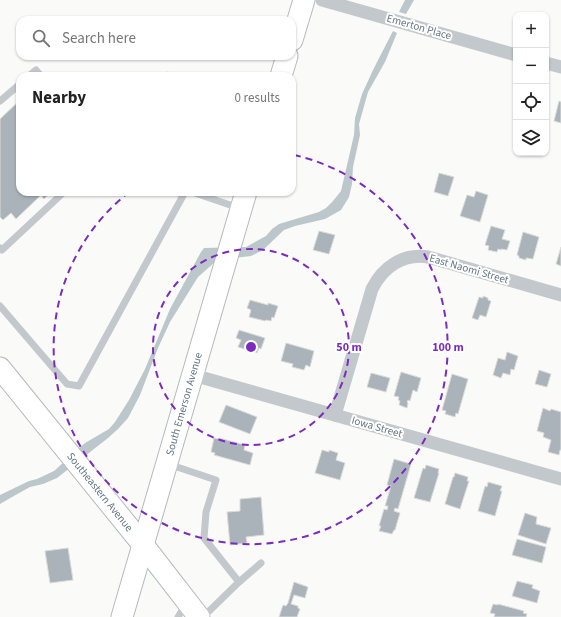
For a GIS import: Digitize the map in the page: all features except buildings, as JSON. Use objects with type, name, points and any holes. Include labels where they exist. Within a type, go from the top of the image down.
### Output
[{"type":"main road","points":[[296,27],[304,0]]},
{"type":"main road","points":[[282,72],[286,60]]},
{"type":"main road","name":"South Emerson Avenue","points":[[126,614],[192,375],[244,200]]},
{"type":"main road","name":"Southeastern Avenue","points":[[0,368],[144,546],[188,612]]},
{"type":"street","name":"Emerton Place","points":[[322,0],[513,54]]},
{"type":"street","points":[[549,64],[561,68]]},
{"type":"street","name":"East Naomi Street","points":[[334,416],[370,296],[382,273],[397,262],[409,258],[422,256],[428,257],[561,295]]},
{"type":"street","name":"Iowa Street","points":[[192,375],[561,479]]},
{"type":"lane","points":[[0,101],[16,87]]},
{"type":"lane","points":[[0,248],[2,250],[60,196]]},
{"type":"lane","points":[[0,306],[67,384],[79,386],[182,196]]},
{"type":"lane","points":[[218,196],[244,200]]},
{"type":"lane","points":[[167,464],[216,480],[206,512],[204,538],[239,582]]},
{"type":"lane","points":[[203,617],[261,563]]},
{"type":"shaded area","points":[[405,0],[414,0],[406,14],[399,12]]},
{"type":"shaded area","points":[[393,31],[397,33],[385,62],[368,92],[359,124],[360,135],[353,167],[352,184],[349,197],[341,210],[325,219],[284,230],[263,250],[251,256],[217,260],[198,277],[170,322],[158,348],[140,395],[128,418],[108,438],[57,478],[43,484],[30,487],[0,504],[0,495],[54,471],[85,443],[109,429],[115,422],[129,400],[145,369],[170,309],[204,248],[246,247],[266,236],[279,224],[319,212],[333,201],[341,191],[354,135],[355,118],[362,94]]}]
